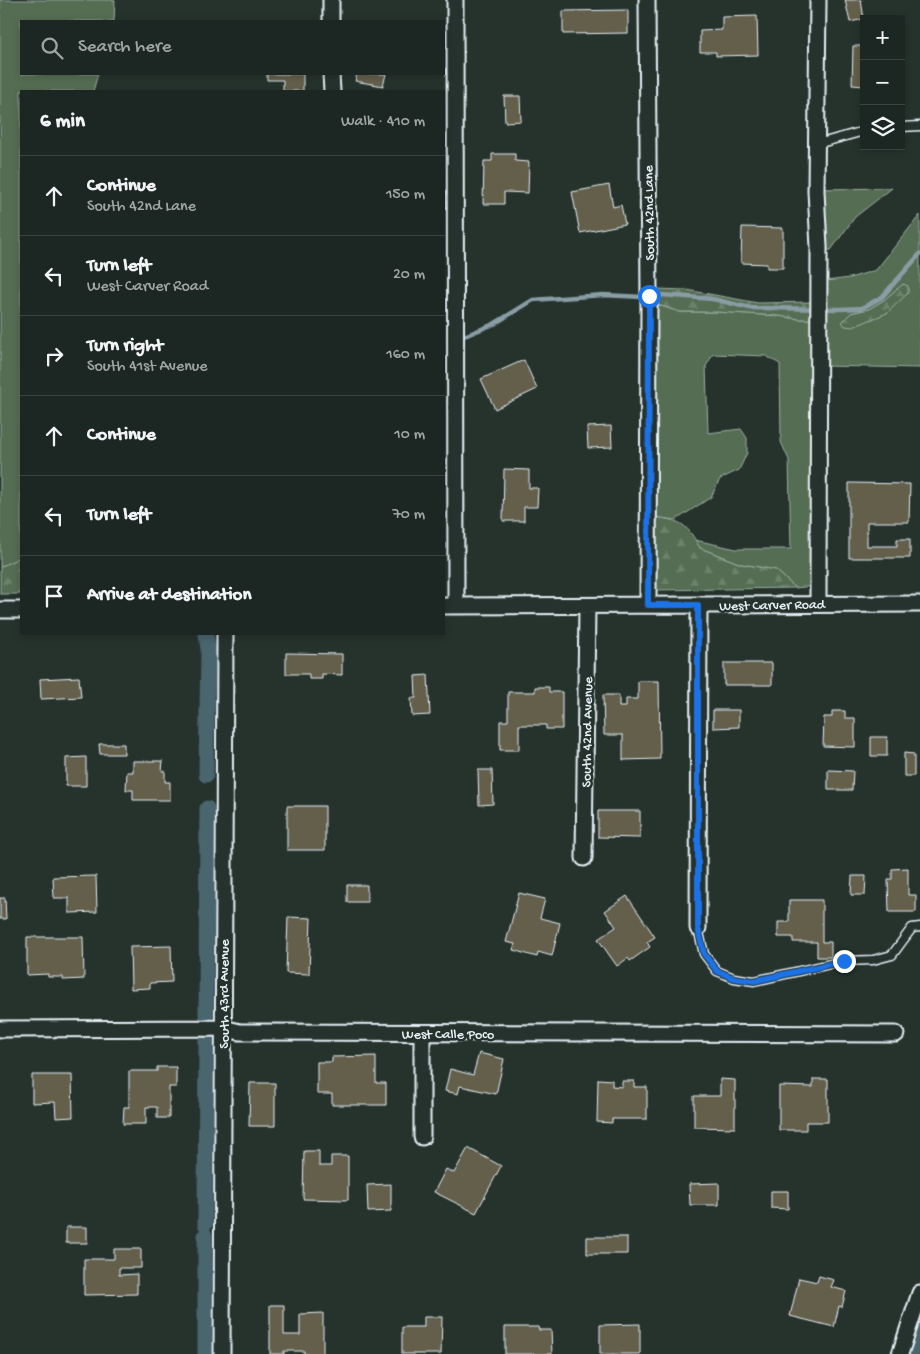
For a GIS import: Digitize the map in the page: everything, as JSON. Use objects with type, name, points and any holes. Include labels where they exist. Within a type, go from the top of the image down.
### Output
[{"type":"street","points":[[331,0],[331,20]]},
{"type":"street","points":[[450,606],[455,0]]},
{"type":"street","name":"South 42nd Lane","points":[[647,0],[649,287],[648,605]]},
{"type":"street","points":[[818,0],[816,191],[819,247],[818,604]]},
{"type":"street","points":[[331,75],[332,90]]},
{"type":"street","name":"West Carver Road","points":[[450,606],[920,604]]},
{"type":"street","points":[[698,605],[698,928]]},
{"type":"street","name":"South 42nd Avenue","points":[[584,858],[587,606]]},
{"type":"street","points":[[0,610],[20,610]]},
{"type":"street","name":"South 43rd Avenue","points":[[222,1354],[226,635]]},
{"type":"street","name":"West Calle Poco","points":[[0,1029],[224,1028],[240,1032],[896,1034]]},
{"type":"street","points":[[422,1033],[422,1138]]},
{"type":"street","points":[[900,1354],[920,1292]]},
{"type":"lane","points":[[905,127],[920,126]]},
{"type":"lane","points":[[817,144],[860,132]]},
{"type":"lane","points":[[698,928],[704,954],[717,971],[734,978],[754,981],[844,961],[873,960],[892,955],[912,928],[920,927]]},
{"type":"green space","points":[[0,0],[115,0],[114,20],[20,20],[20,75],[98,75],[93,90],[20,90],[20,557],[0,567]]},
{"type":"green space","points":[[892,188],[855,217],[831,250],[823,251],[821,189]]},
{"type":"green space","points":[[920,215],[920,368],[824,366],[826,281],[850,278],[876,270]],"holes":[[[884,300],[853,327],[851,313],[869,309]]]},
{"type":"green space","points":[[903,284],[908,286],[908,293],[887,313],[853,327],[845,326],[842,322],[851,313],[869,309],[884,300]]},
{"type":"green space","points":[[655,289],[687,290],[758,303],[813,302],[814,319],[717,312],[680,312],[655,304]]},
{"type":"green space","points":[[655,304],[680,312],[717,312],[814,319],[814,586],[795,588],[776,570],[741,564],[700,548],[695,540],[736,549],[791,549],[789,460],[781,442],[780,364],[766,356],[713,354],[706,366],[708,433],[741,429],[747,438],[747,453],[739,470],[720,479],[711,497],[676,520],[654,517]]},
{"type":"green space","points":[[654,517],[677,522],[687,528],[700,548],[741,564],[776,570],[795,588],[654,590]]},
{"type":"green space","points":[[20,557],[20,594],[0,594],[0,567]]},
{"type":"building","points":[[845,0],[861,0],[863,15],[860,15],[860,20],[850,22]]},
{"type":"building","points":[[628,10],[628,33],[563,34],[563,11]]},
{"type":"building","points":[[757,16],[758,55],[716,56],[716,52],[700,52],[700,31],[722,30],[722,17]]},
{"type":"building","points":[[853,46],[860,46],[860,86],[852,85]]},
{"type":"building","points":[[267,75],[303,75],[303,90],[283,90],[283,80],[267,80]]},
{"type":"building","points":[[357,75],[386,75],[383,86],[355,81]]},
{"type":"building","points":[[504,96],[520,96],[521,121],[505,122]]},
{"type":"building","points":[[492,154],[515,154],[515,161],[529,162],[528,193],[504,192],[504,204],[483,204],[484,161],[492,161]]},
{"type":"building","points":[[609,185],[613,207],[621,205],[625,224],[580,233],[572,192]]},
{"type":"building","points":[[742,227],[783,228],[783,268],[767,268],[767,264],[741,263]]},
{"type":"building","points":[[524,360],[537,389],[495,409],[481,379]]},
{"type":"building","points":[[611,426],[612,447],[588,448],[587,427]]},
{"type":"building","points":[[504,469],[529,470],[529,488],[538,488],[537,507],[524,507],[524,521],[503,521]]},
{"type":"building","points":[[849,483],[910,484],[909,522],[867,522],[867,546],[897,546],[897,539],[910,539],[910,558],[849,558]]},
{"type":"building","points":[[286,653],[342,654],[342,675],[322,674],[322,679],[309,679],[309,674],[286,674]]},
{"type":"building","points":[[724,663],[772,663],[772,685],[724,685]]},
{"type":"building","points":[[428,675],[430,715],[412,716],[411,698],[416,698],[415,676]]},
{"type":"building","points":[[79,677],[81,697],[41,699],[40,679]]},
{"type":"building","points":[[638,681],[659,681],[660,759],[623,760],[623,735],[604,735],[603,695],[619,695],[619,707],[626,707],[626,699],[638,699]]},
{"type":"building","points":[[535,687],[549,687],[549,692],[562,692],[562,729],[546,729],[546,725],[519,725],[519,750],[500,750],[500,721],[508,721],[508,692],[535,692]]},
{"type":"building","points":[[713,710],[739,710],[739,727],[713,728]]},
{"type":"building","points":[[832,711],[845,711],[845,718],[855,718],[855,747],[823,746],[824,717],[832,717]]},
{"type":"building","points":[[871,737],[887,737],[887,756],[871,756]]},
{"type":"building","points":[[99,744],[124,744],[124,754],[100,754]]},
{"type":"building","points":[[904,753],[914,754],[914,776],[904,776]]},
{"type":"building","points":[[86,757],[86,786],[66,786],[66,758]]},
{"type":"building","points":[[133,761],[163,761],[162,771],[165,771],[165,782],[170,782],[170,800],[133,800],[133,790],[126,790],[127,772],[133,772]]},
{"type":"building","points":[[478,770],[492,770],[493,804],[479,805]]},
{"type":"building","points":[[828,770],[853,771],[852,790],[828,790]]},
{"type":"building","points":[[287,806],[325,806],[325,850],[287,850]]},
{"type":"building","points":[[598,811],[640,811],[640,838],[598,837]]},
{"type":"building","points":[[908,868],[908,895],[916,895],[916,912],[889,912],[888,879],[892,879],[892,869]]},
{"type":"building","points":[[96,876],[97,912],[69,913],[69,898],[54,898],[53,877]]},
{"type":"building","points":[[852,876],[866,876],[865,895],[851,895]]},
{"type":"building","points":[[347,885],[367,885],[367,902],[347,902]]},
{"type":"building","points":[[519,893],[545,899],[540,918],[560,923],[552,956],[538,952],[537,957],[513,950],[515,944],[506,942]]},
{"type":"building","points":[[627,896],[655,937],[647,942],[650,947],[630,961],[628,958],[617,966],[598,939],[616,927],[605,911]]},
{"type":"building","points":[[0,898],[5,898],[6,919],[0,919]]},
{"type":"building","points":[[789,900],[822,900],[822,942],[831,942],[831,957],[817,957],[817,942],[793,942],[793,937],[778,937],[778,922],[789,922]]},
{"type":"building","points":[[288,917],[311,918],[309,974],[286,973]]},
{"type":"building","points":[[27,937],[83,937],[84,979],[63,980],[63,977],[48,977],[48,974],[27,975]]},
{"type":"building","points":[[171,946],[172,982],[150,983],[150,988],[131,989],[130,947]]},
{"type":"building","points":[[479,1053],[504,1059],[496,1094],[460,1086],[458,1094],[445,1091],[450,1069],[473,1075]]},
{"type":"building","points":[[376,1056],[376,1083],[386,1083],[386,1105],[332,1105],[332,1094],[317,1094],[317,1062],[332,1062],[332,1057]]},
{"type":"building","points":[[157,1067],[176,1067],[176,1087],[169,1087],[169,1118],[157,1118],[157,1107],[146,1107],[146,1124],[123,1124],[124,1107],[129,1107],[129,1071],[157,1071]]},
{"type":"building","points":[[32,1075],[72,1075],[73,1117],[56,1118],[55,1102],[32,1103]]},
{"type":"building","points":[[598,1079],[612,1080],[612,1086],[622,1087],[622,1081],[634,1081],[634,1087],[647,1087],[647,1119],[612,1119],[612,1123],[597,1122]]},
{"type":"building","points":[[720,1079],[735,1080],[735,1128],[694,1127],[694,1096],[720,1096]]},
{"type":"building","points":[[813,1079],[828,1079],[828,1122],[806,1122],[806,1130],[779,1130],[779,1086],[813,1087]]},
{"type":"building","points":[[250,1083],[275,1083],[275,1126],[249,1126]]},
{"type":"building","points":[[468,1148],[501,1166],[476,1213],[434,1192],[446,1169],[454,1173]]},
{"type":"building","points":[[304,1151],[319,1151],[319,1166],[331,1166],[331,1156],[348,1156],[348,1200],[303,1199]]},
{"type":"building","points":[[719,1183],[719,1205],[690,1205],[689,1184]]},
{"type":"building","points":[[391,1184],[391,1211],[368,1212],[367,1185]]},
{"type":"building","points":[[771,1191],[788,1191],[788,1209],[771,1208]]},
{"type":"building","points":[[66,1227],[87,1227],[87,1243],[66,1243]]},
{"type":"building","points":[[587,1237],[627,1237],[627,1254],[587,1254]]},
{"type":"building","points":[[114,1249],[141,1249],[141,1268],[119,1268],[119,1275],[137,1274],[137,1294],[84,1295],[84,1259],[114,1259]]},
{"type":"building","points":[[819,1276],[834,1280],[831,1287],[846,1291],[842,1307],[839,1306],[834,1327],[790,1316],[799,1278],[817,1282]]},
{"type":"building","points":[[270,1305],[284,1305],[284,1335],[300,1335],[300,1314],[323,1313],[323,1354],[304,1354],[304,1351],[284,1351],[284,1354],[270,1354]]},
{"type":"building","points":[[424,1317],[442,1317],[441,1354],[402,1354],[402,1327],[424,1327]]},
{"type":"building","points":[[640,1324],[640,1354],[600,1354],[600,1325]]},
{"type":"building","points":[[505,1327],[538,1327],[539,1330],[551,1330],[552,1354],[505,1354]]},
{"type":"waterway","points":[[459,338],[494,324],[533,300],[603,295],[643,297],[662,295],[713,299],[750,308],[862,308],[882,297],[920,254]]},
{"type":"waterway","points":[[206,635],[208,649],[206,775]]},
{"type":"waterway","points":[[206,1015],[207,808]]},
{"type":"waterway","points":[[205,1224],[206,1039]]},
{"type":"waterway","points":[[205,1235],[205,1354]]},
{"type":"waterway","points":[[912,1354],[920,1330]]},
{"type":"route","points":[[649,296],[648,605],[698,605],[698,928],[704,954],[717,971],[734,978],[754,981],[844,961]]}]
